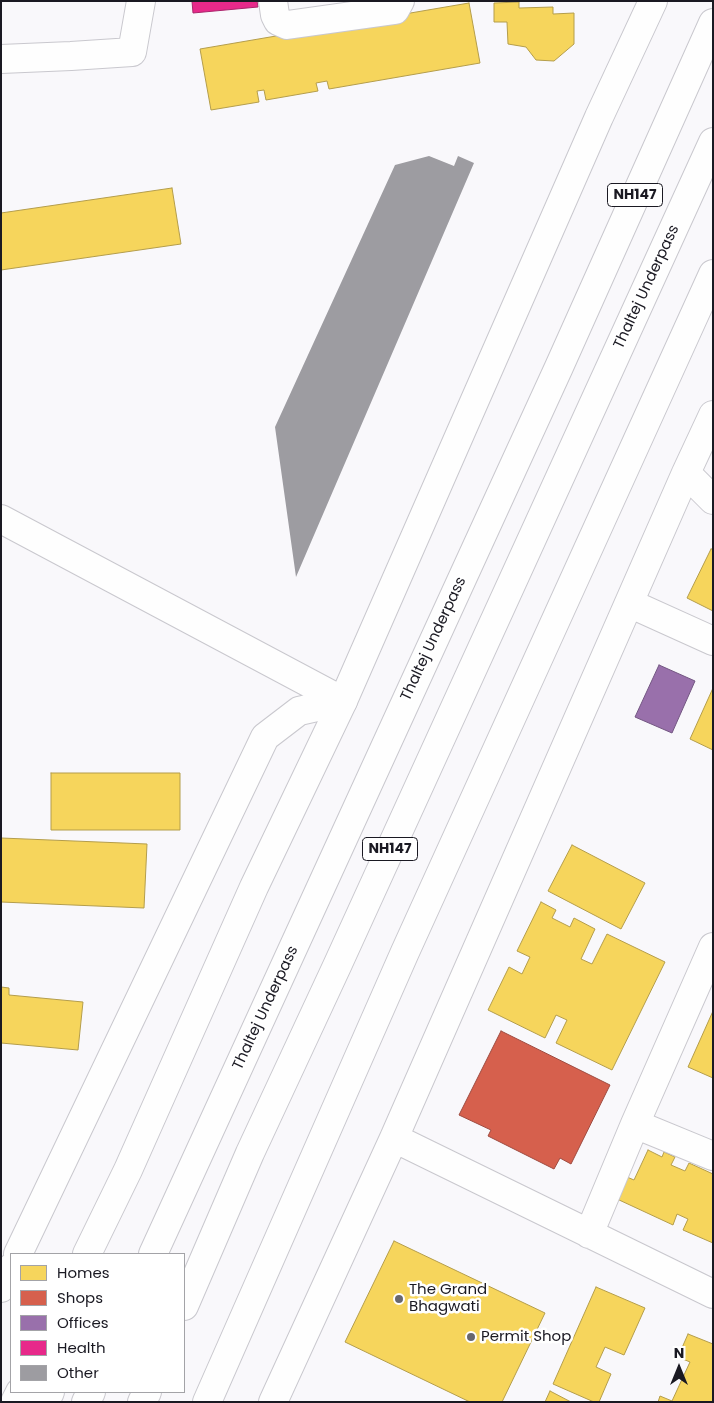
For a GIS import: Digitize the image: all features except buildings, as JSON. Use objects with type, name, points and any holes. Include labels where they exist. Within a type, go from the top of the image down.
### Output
[{"type":"main road","points":[[1,59],[132,52],[141,1]]},
{"type":"main road","points":[[273,1],[278,21],[287,25],[395,10],[400,1]]},
{"type":"main road","points":[[87,1253],[128,1170],[254,887],[343,701],[599,117],[653,1]]},
{"type":"main road","name":"Thaltej Underpass","points":[[153,1253],[555,376],[713,23]]},
{"type":"main road","name":"Thaltej Underpass","points":[[185,1304],[250,1153],[713,142]]},
{"type":"main road","points":[[207,1402],[405,952],[713,274]]},
{"type":"main road","points":[[273,1402],[394,1138],[686,472],[713,415]]},
{"type":"main road","points":[[686,472],[713,500]]},
{"type":"main road","points":[[1,520],[343,701]]},
{"type":"main road","points":[[629,603],[713,641]]},
{"type":"main road","points":[[18,1253],[265,737],[299,711],[343,701]]},
{"type":"main road","points":[[589,1234],[712,946]]},
{"type":"main road","points":[[635,1124],[713,1156]]},
{"type":"main road","points":[[394,1138],[713,1294]]},
{"type":"main road","points":[[1,1288],[10,1270]]},
{"type":"place","name":"The Grand Bhagwati","points":[[399,1299]]},
{"type":"place","name":"Permit Shop","points":[[471,1337]]}]
